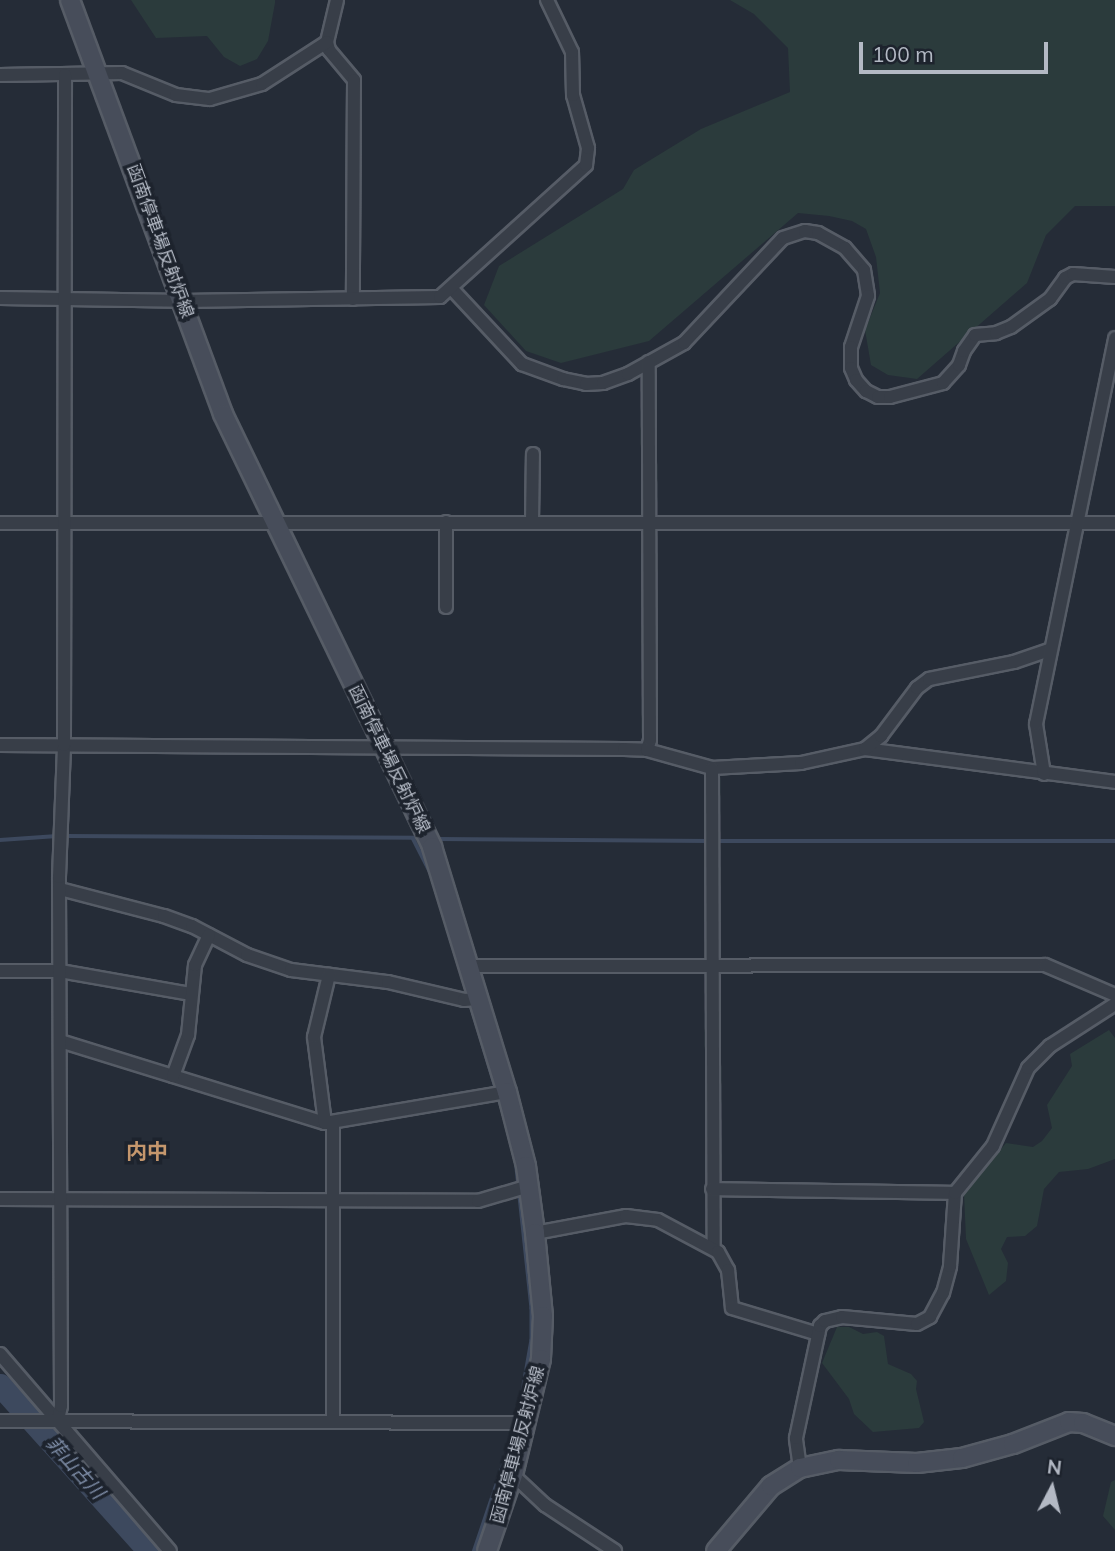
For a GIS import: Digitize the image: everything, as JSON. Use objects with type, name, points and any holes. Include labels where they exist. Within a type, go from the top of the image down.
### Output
[{"type":"main road","name":"函南停車場反射炉線","points":[[70,0],[223,414],[432,847],[470,966],[473,1000],[507,1092],[523,1188],[535,1233],[543,1316],[541,1359],[513,1475],[487,1551]]},
{"type":"main road","points":[[716,1551],[771,1486],[800,1468],[839,1460],[917,1463],[962,1458],[1013,1444],[1069,1422],[1083,1423],[1115,1436]]},
{"type":"street","points":[[337,0],[327,42],[328,50],[354,80],[353,299]]},
{"type":"street","points":[[0,298],[183,301],[440,297],[586,166],[588,148],[574,102],[572,52],[547,0]]},
{"type":"street","points":[[0,75],[65,75],[95,69],[127,74],[176,95],[210,99],[262,84],[327,42]]},
{"type":"street","points":[[52,1420],[61,1406],[60,889],[64,745],[62,524],[65,75]]},
{"type":"street","points":[[452,289],[511,355],[539,372],[586,384],[603,383],[614,381],[684,343],[783,238],[805,231],[831,239],[851,253],[864,270],[868,296],[851,347],[851,368],[856,380],[866,391],[878,397],[901,397],[943,383],[960,365],[964,351],[975,335],[996,333],[1011,327],[1050,299],[1065,278],[1073,274],[1115,277]]},
{"type":"street","points":[[1044,774],[1036,724],[1049,650],[1115,338]]},
{"type":"street","points":[[647,750],[650,740],[649,362]]},
{"type":"street","points":[[532,522],[533,454]]},
{"type":"street","points":[[446,522],[446,607]]},
{"type":"street","points":[[0,523],[1115,523]]},
{"type":"street","points":[[865,749],[881,736],[917,688],[929,679],[1014,662],[1049,650]]},
{"type":"street","points":[[0,745],[647,750],[712,768],[801,762],[865,749],[1115,782]]},
{"type":"street","points":[[712,768],[714,1248],[728,1270],[732,1308],[818,1334]]},
{"type":"street","points":[[60,889],[164,916],[271,964],[388,982],[473,1000]]},
{"type":"street","points":[[173,1076],[188,1035],[195,965],[209,935]]},
{"type":"street","points":[[470,966],[1045,965],[1115,995]]},
{"type":"street","points":[[0,971],[60,971],[190,994]]},
{"type":"street","points":[[329,975],[314,1037],[329,1123],[333,1200],[333,1420]]},
{"type":"street","points":[[800,1468],[796,1438],[818,1334],[825,1321],[842,1317],[917,1324],[930,1317],[943,1293],[950,1266],[955,1193],[993,1146],[1028,1068],[1038,1056],[1115,1004]]},
{"type":"street","points":[[60,1041],[329,1123],[507,1092]]},
{"type":"street","points":[[0,1199],[478,1201],[523,1188]]},
{"type":"street","points":[[712,1189],[907,1190],[955,1193]]},
{"type":"street","points":[[535,1233],[587,1221],[642,1216],[658,1220],[714,1248]]},
{"type":"street","points":[[0,1354],[52,1420],[170,1551]]},
{"type":"street","points":[[0,1421],[333,1420],[525,1423]]},
{"type":"street","points":[[513,1475],[545,1506],[615,1551]]},
{"type":"shaded area","points":[[131,0],[275,0],[275,3],[268,41],[257,59],[240,66],[224,57],[207,36],[156,38]]},
{"type":"shaded area","points":[[730,0],[1115,0],[1115,206],[1075,206],[1046,235],[1027,283],[917,379],[888,375],[871,365],[865,330],[880,293],[876,257],[866,229],[852,221],[798,213],[649,341],[561,363],[526,351],[484,305],[499,266],[623,189],[634,170],[701,129],[790,92],[788,48],[754,14]]},
{"type":"shaded area","points":[[1109,1030],[1115,1038],[1115,1159],[1088,1169],[1059,1172],[1044,1189],[1037,1226],[1025,1236],[1007,1237],[1001,1249],[1008,1263],[1006,1281],[989,1295],[966,1239],[964,1194],[1006,1143],[1033,1147],[1042,1141],[1052,1128],[1047,1105],[1072,1066],[1070,1054]]},
{"type":"shaded area","points":[[837,1327],[849,1327],[863,1334],[877,1332],[884,1336],[888,1364],[911,1374],[917,1381],[916,1389],[924,1422],[919,1428],[873,1432],[854,1414],[849,1399],[822,1363]]},
{"type":"shaded area","points":[[1115,1480],[1115,1530],[1103,1516],[1111,1482]]},
{"type":"waterway","points":[[0,840],[57,836]]},
{"type":"waterway","points":[[65,836],[421,838]]},
{"type":"waterway","points":[[413,838],[431,873]]},
{"type":"waterway","points":[[436,839],[708,841]]},
{"type":"waterway","points":[[716,841],[1115,841]]},
{"type":"waterway","points":[[464,981],[505,1118]]},
{"type":"waterway","points":[[516,1159],[532,1308],[532,1340],[518,1419]]},
{"type":"waterway","name":"菲山古川","points":[[0,1385],[149,1551]]},
{"type":"waterway","points":[[474,1551],[514,1433]]},
{"type":"district","name":"内中","points":[[147,1151]]}]
